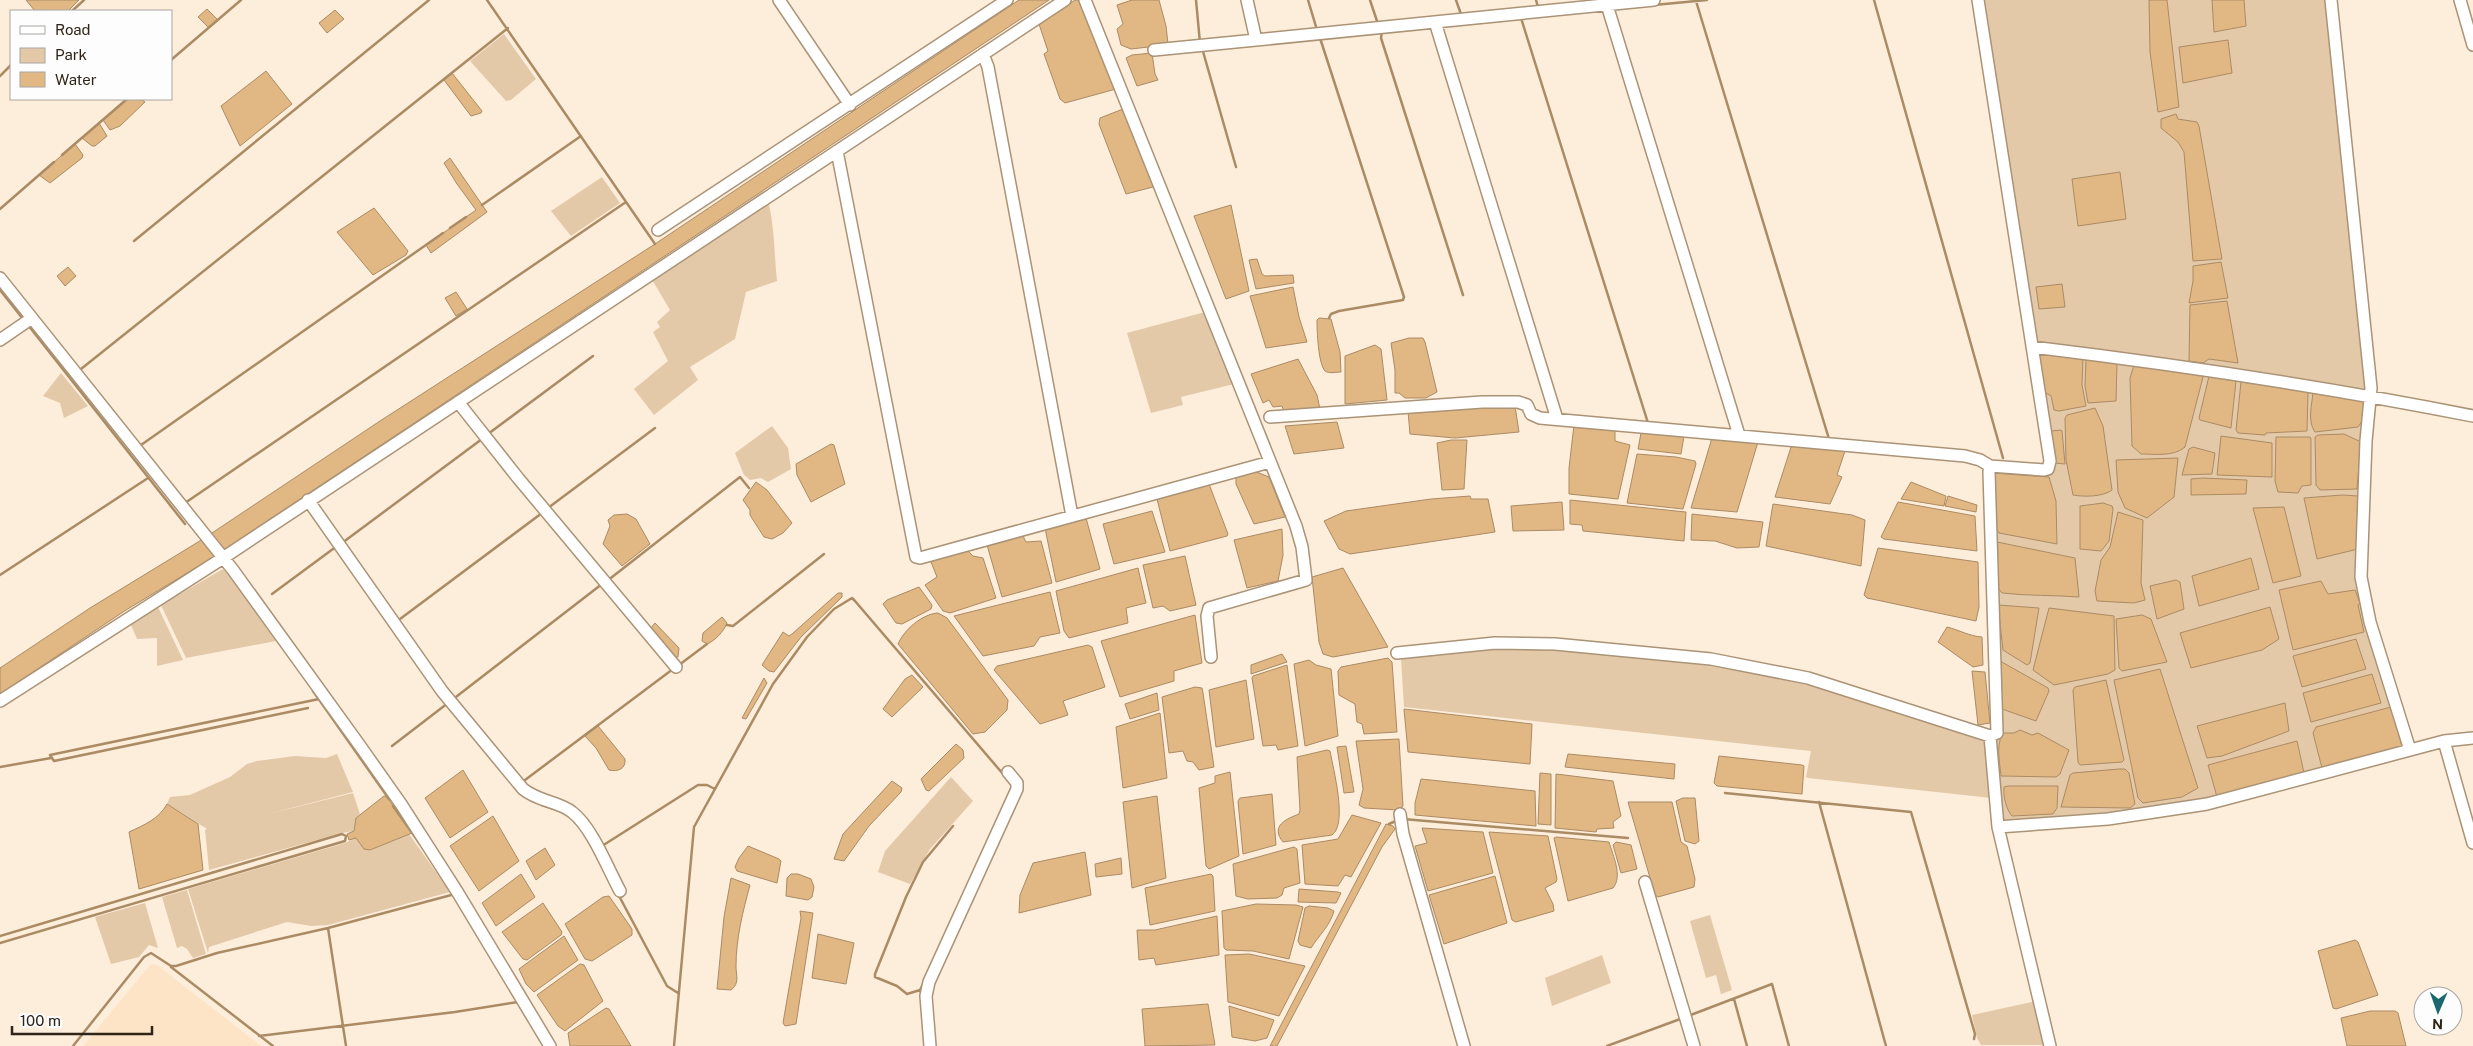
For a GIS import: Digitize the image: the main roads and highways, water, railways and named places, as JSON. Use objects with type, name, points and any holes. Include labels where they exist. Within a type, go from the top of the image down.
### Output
[{"type":"water","points":[[26,0],[79,0],[69,10],[34,10]]},
{"type":"water","points":[[1019,0],[1049,0],[207,561],[126,610],[0,694],[0,668],[90,608],[203,539],[380,421],[655,244]]},
{"type":"water","points":[[1075,0],[1080,0],[1116,89],[1065,103],[1060,99],[1044,54],[1048,51],[1039,24]]},
{"type":"water","points":[[1132,0],[1159,0],[1166,26],[1168,44],[1131,49],[1121,45],[1117,29],[1123,24],[1117,5]]},
{"type":"water","points":[[2149,0],[2167,0],[2179,107],[2158,112],[2150,52]]},
{"type":"water","points":[[2212,0],[2244,0],[2246,26],[2214,32]]},
{"type":"water","points":[[207,9],[218,20],[209,28],[198,17]]},
{"type":"water","points":[[335,10],[344,19],[327,33],[319,23]]},
{"type":"water","points":[[2228,40],[2232,73],[2183,83],[2179,47]]},
{"type":"water","points":[[1152,53],[1155,74],[1158,80],[1137,86],[1126,58],[1132,55]]},
{"type":"water","points":[[266,71],[292,104],[240,146],[221,106]]},
{"type":"water","points":[[452,73],[482,111],[481,113],[471,116],[444,80]]},
{"type":"water","points":[[126,100],[142,100],[145,102],[120,126],[110,130],[103,120]]},
{"type":"water","points":[[1123,109],[1153,185],[1153,187],[1126,194],[1099,124],[1100,118]]},
{"type":"water","points":[[2176,114],[2178,119],[2197,122],[2199,126],[2222,259],[2193,261],[2184,152],[2178,142],[2161,128],[2161,119]]},
{"type":"water","points":[[99,123],[107,136],[95,146],[92,146],[82,138]]},
{"type":"water","points":[[75,144],[83,155],[82,158],[50,183],[39,175]]},
{"type":"water","points":[[450,158],[487,212],[431,253],[426,245],[476,210],[444,163]]},
{"type":"water","points":[[2120,172],[2126,219],[2078,226],[2072,179]]},
{"type":"water","points":[[1231,205],[1249,291],[1226,299],[1194,216]]},
{"type":"water","points":[[374,208],[408,251],[406,255],[373,275],[337,232]]},
{"type":"water","points":[[1257,259],[1262,274],[1265,276],[1293,275],[1294,283],[1256,289],[1249,260]]},
{"type":"water","points":[[2221,262],[2228,298],[2189,303],[2193,281],[2193,266]]},
{"type":"water","points":[[68,267],[76,276],[65,286],[57,276]]},
{"type":"water","points":[[2062,284],[2065,307],[2039,309],[2036,287]]},
{"type":"water","points":[[1293,287],[1299,317],[1307,342],[1266,348],[1250,296]]},
{"type":"water","points":[[456,292],[467,309],[456,316],[445,298]]},
{"type":"water","points":[[2227,301],[2238,363],[2209,359],[2203,363],[2189,361],[2190,305]]},
{"type":"water","points":[[1319,318],[1331,319],[1340,352],[1341,372],[1327,372],[1323,367],[1319,354],[1317,320]]},
{"type":"water","points":[[1409,338],[1423,338],[1425,342],[1437,392],[1426,398],[1405,398],[1399,393],[1395,393],[1395,370],[1391,343]]},
{"type":"water","points":[[1375,345],[1381,349],[1387,400],[1345,404],[1345,356]]},
{"type":"water","points":[[2042,354],[2083,358],[2082,385],[2086,406],[2059,411],[2054,410],[2051,396],[2044,392],[2039,356]]},
{"type":"water","points":[[2086,358],[2117,363],[2116,401],[2088,403],[2085,386]]},
{"type":"water","points":[[1298,359],[1317,395],[1320,409],[1284,412],[1282,406],[1273,407],[1269,400],[1263,403],[1251,374]]},
{"type":"water","points":[[2134,365],[2202,375],[2185,447],[2180,450],[2164,454],[2141,454],[2132,446],[2130,378]]},
{"type":"water","points":[[2209,376],[2236,381],[2231,428],[2200,420],[2199,418]]},
{"type":"water","points":[[2241,382],[2306,389],[2308,393],[2307,431],[2266,433],[2265,435],[2238,433],[2236,430]]},
{"type":"water","points":[[2313,392],[2365,401],[2365,417],[2358,427],[2315,432],[2311,423]]},
{"type":"water","points":[[1515,406],[1519,432],[1455,438],[1410,434],[1408,411]]},
{"type":"water","points":[[2095,408],[2103,426],[2112,490],[2093,496],[2073,495],[2066,460],[2065,418],[2067,415]]},
{"type":"water","points":[[1337,422],[1344,448],[1294,454],[1285,426]]},
{"type":"water","points":[[1574,425],[1615,427],[1615,441],[1630,445],[1618,499],[1569,494],[1569,468]]},
{"type":"water","points":[[2061,430],[2065,464],[2054,463],[2049,435],[2052,431]]},
{"type":"water","points":[[1641,433],[1684,436],[1681,454],[1638,449]]},
{"type":"water","points":[[2344,434],[2361,442],[2357,489],[2320,490],[2316,485],[2315,437],[2318,435]]},
{"type":"water","points":[[2221,436],[2272,443],[2272,477],[2217,475]]},
{"type":"water","points":[[2276,437],[2310,437],[2311,439],[2311,485],[2302,486],[2298,493],[2278,492],[2275,481]]},
{"type":"water","points":[[1712,438],[1758,442],[1737,512],[1691,508]]},
{"type":"water","points":[[1451,440],[1467,440],[1464,489],[1442,490],[1437,443]]},
{"type":"water","points":[[831,444],[834,445],[845,484],[811,502],[797,475],[796,464]]},
{"type":"water","points":[[1792,444],[1845,451],[1837,475],[1842,477],[1830,504],[1775,497]]},
{"type":"water","points":[[2193,447],[2215,453],[2212,474],[2182,475],[2189,449]]},
{"type":"water","points":[[1637,454],[1676,457],[1695,461],[1696,464],[1683,509],[1627,503]]},
{"type":"water","points":[[2178,458],[2174,497],[2147,518],[2125,508],[2118,492],[2116,460]]},
{"type":"water","points":[[1254,471],[1269,477],[1285,517],[1254,524],[1236,484],[1236,476]]},
{"type":"water","points":[[1993,473],[2049,477],[2056,501],[2057,544],[1999,533],[1996,528]]},
{"type":"water","points":[[2191,479],[2247,480],[2246,494],[2191,495]]},
{"type":"water","points":[[756,482],[767,490],[792,523],[783,533],[772,539],[764,537],[743,500]]},
{"type":"water","points":[[1911,482],[1946,496],[1944,506],[1901,499]]},
{"type":"water","points":[[1209,484],[1228,534],[1227,536],[1170,551],[1157,499]]},
{"type":"water","points":[[2342,495],[2358,496],[2360,499],[2358,549],[2317,559],[2304,498]]},
{"type":"water","points":[[1470,496],[1471,499],[1488,499],[1495,532],[1350,554],[1339,549],[1324,521],[1346,511],[1431,499]]},
{"type":"water","points":[[1948,496],[1977,505],[1976,512],[1945,506]]},
{"type":"water","points":[[1570,500],[1686,512],[1684,541],[1583,531],[1582,525],[1570,524]]},
{"type":"water","points":[[1562,502],[1564,530],[1513,531],[1511,506]]},
{"type":"water","points":[[1898,502],[1975,516],[1977,551],[1884,539],[1881,537]]},
{"type":"water","points":[[2103,503],[2112,506],[2113,509],[2109,541],[2101,551],[2080,549],[2080,506]]},
{"type":"water","points":[[1773,504],[1852,515],[1865,520],[1861,566],[1766,546]]},
{"type":"water","points":[[2284,507],[2301,576],[2273,583],[2253,508]]},
{"type":"water","points":[[1152,511],[1165,552],[1114,564],[1103,524]]},
{"type":"water","points":[[2118,512],[2143,520],[2141,583],[2145,600],[2134,603],[2097,601],[2095,591],[2101,560],[2110,547]]},
{"type":"water","points":[[627,514],[636,519],[650,544],[622,566],[603,544],[610,526],[608,520],[614,515]]},
{"type":"water","points":[[1692,514],[1763,522],[1759,547],[1737,548],[1715,541],[1691,540]]},
{"type":"water","points":[[1086,518],[1100,569],[1056,582],[1045,528]]},
{"type":"water","points":[[1282,529],[1283,555],[1278,581],[1247,588],[1234,540]]},
{"type":"water","points":[[1022,534],[1026,542],[1041,541],[1052,583],[1002,597],[987,545]]},
{"type":"water","points":[[1997,542],[2075,558],[2079,597],[2002,593],[1998,588]]},
{"type":"water","points":[[1878,548],[1978,562],[1979,607],[1976,621],[1867,598],[1864,595]]},
{"type":"water","points":[[967,550],[973,556],[983,558],[996,598],[950,613],[943,611],[925,585],[937,577],[931,562],[934,558]]},
{"type":"water","points":[[1185,556],[1196,605],[1170,611],[1163,606],[1153,608],[1143,565]]},
{"type":"water","points":[[2251,558],[2259,589],[2199,606],[2192,576]]},
{"type":"water","points":[[1138,568],[1146,603],[1126,608],[1128,623],[1069,638],[1064,631],[1056,591]]},
{"type":"water","points":[[1343,568],[1388,647],[1333,657],[1323,654],[1319,642],[1312,577]]},
{"type":"water","points":[[2176,580],[2180,582],[2184,609],[2157,619],[2150,586]]},
{"type":"water","points":[[2321,581],[2328,594],[2355,590],[2360,603],[2358,605],[2364,632],[2293,650],[2279,590]]},
{"type":"water","points":[[919,587],[932,605],[931,609],[902,624],[896,623],[883,604],[887,600]]},
{"type":"water","points":[[1050,592],[1060,633],[1040,637],[1034,646],[983,656],[954,616]]},
{"type":"water","points":[[838,593],[842,593],[842,597],[801,637],[774,672],[769,671],[762,665],[783,632],[789,636],[792,634]]},
{"type":"water","points":[[1998,605],[2039,608],[2030,663],[2027,665],[2003,650]]},
{"type":"water","points":[[2270,607],[2279,639],[2262,650],[2191,668],[2180,633]]},
{"type":"water","points":[[2049,608],[2114,616],[2115,670],[2108,674],[2054,685],[2033,670]]},
{"type":"water","points":[[938,613],[947,618],[1008,700],[1007,710],[985,732],[973,734],[898,644],[914,624],[926,616]]},
{"type":"water","points":[[1195,615],[1202,663],[1174,671],[1174,681],[1120,697],[1101,641]]},
{"type":"water","points":[[2142,615],[2151,619],[2167,662],[2122,671],[2119,668],[2116,619]]},
{"type":"water","points":[[722,617],[727,623],[721,632],[713,641],[707,644],[702,641],[703,633]]},
{"type":"water","points":[[655,623],[679,648],[678,657],[674,657],[650,629]]},
{"type":"water","points":[[1947,627],[1982,637],[1983,665],[1973,667],[1938,642]]},
{"type":"water","points":[[2356,639],[2366,669],[2302,687],[2293,656]]},
{"type":"water","points":[[1088,645],[1092,647],[1105,687],[1063,701],[1068,715],[1040,724],[994,670],[997,666]]},
{"type":"water","points":[[1282,654],[1287,662],[1251,674],[1251,665]]},
{"type":"water","points":[[1388,658],[1392,662],[1397,732],[1364,734],[1362,724],[1357,722],[1355,704],[1339,695],[1338,671],[1341,667]]},
{"type":"water","points":[[1309,660],[1316,665],[1331,669],[1338,736],[1305,746],[1294,664]]},
{"type":"water","points":[[2000,661],[2048,688],[2049,691],[2036,721],[2002,709]]},
{"type":"water","points":[[1287,665],[1298,746],[1278,750],[1276,745],[1263,746],[1252,678],[1253,676]]},
{"type":"water","points":[[2160,669],[2198,788],[2182,797],[2143,803],[2138,798],[2114,680]]},
{"type":"water","points":[[1972,671],[1985,672],[1990,723],[1978,725]]},
{"type":"water","points":[[2372,674],[2381,703],[2311,722],[2303,693]]},
{"type":"water","points":[[912,675],[923,687],[892,717],[883,709],[905,679]]},
{"type":"water","points":[[764,678],[767,683],[746,719],[742,718]]},
{"type":"water","points":[[1246,680],[1254,739],[1216,747],[1209,690]]},
{"type":"water","points":[[2106,680],[2124,760],[2122,762],[2080,765],[2078,762],[2073,690],[2075,687]]},
{"type":"water","points":[[1195,687],[1202,688],[1214,767],[1199,770],[1193,762],[1187,761],[1183,751],[1169,753],[1162,697]]},
{"type":"water","points":[[1157,693],[1159,710],[1130,719],[1125,704]]},
{"type":"water","points":[[2285,703],[2289,731],[2222,756],[2207,758],[2197,726]]},
{"type":"water","points":[[2391,707],[2402,746],[2322,768],[2313,733],[2316,727]]},
{"type":"water","points":[[1404,709],[1532,724],[1530,764],[1408,752]]},
{"type":"water","points":[[1160,713],[1167,778],[1123,788],[1116,727]]},
{"type":"water","points":[[598,726],[625,759],[621,769],[609,770],[596,748],[585,736]]},
{"type":"water","points":[[2020,730],[2032,735],[2038,733],[2069,750],[2060,774],[2056,777],[2001,776],[1999,753],[2001,737],[2004,733],[2014,733]]},
{"type":"water","points":[[1399,739],[1403,806],[1398,810],[1364,808],[1359,805],[1363,789],[1356,741]]},
{"type":"water","points":[[2297,741],[2304,773],[2217,797],[2208,765]]},
{"type":"water","points":[[956,744],[963,750],[964,758],[929,791],[926,790],[921,779]]},
{"type":"water","points":[[1346,746],[1354,792],[1344,793],[1337,747]]},
{"type":"water","points":[[1327,750],[1330,751],[1338,795],[1339,820],[1337,829],[1332,835],[1283,842],[1279,836],[1279,827],[1289,818],[1299,814],[1300,810],[1297,757]]},
{"type":"water","points":[[1568,754],[1675,764],[1674,779],[1565,767]]},
{"type":"water","points":[[1719,756],[1802,765],[1804,766],[1802,794],[1717,786],[1714,783]]},
{"type":"water","points":[[2125,769],[2129,773],[2135,804],[2130,808],[2061,807],[2070,775],[2073,773]]},
{"type":"water","points":[[463,770],[488,812],[450,838],[425,798]]},
{"type":"water","points":[[1230,772],[1239,856],[1209,869],[1206,866],[1199,788],[1215,783],[1215,776]]},
{"type":"water","points":[[1540,773],[1551,774],[1551,825],[1538,824]]},
{"type":"water","points":[[1556,774],[1613,781],[1621,816],[1613,822],[1614,828],[1597,829],[1596,832],[1555,828]]},
{"type":"water","points":[[1421,779],[1535,791],[1536,826],[1415,815],[1415,803]]},
{"type":"water","points":[[892,781],[902,788],[901,792],[869,826],[844,861],[834,859],[843,834]]},
{"type":"water","points":[[2058,786],[2057,808],[2053,814],[2012,816],[2008,810],[2005,798],[2004,787]]},
{"type":"water","points":[[1272,794],[1276,845],[1243,854],[1238,801],[1240,798]]},
{"type":"water","points":[[384,796],[387,797],[412,833],[370,850],[364,849],[356,838],[349,840],[347,834],[354,831],[356,818]]},
{"type":"water","points":[[1157,796],[1166,878],[1132,888],[1123,802]]},
{"type":"water","points":[[1683,798],[1695,798],[1699,841],[1695,844],[1685,841],[1676,801]]},
{"type":"water","points":[[1628,802],[1672,802],[1681,842],[1687,846],[1695,879],[1694,887],[1658,897],[1655,895]]},
{"type":"water","points":[[167,804],[198,824],[203,870],[139,889],[129,832],[155,818]]},
{"type":"water","points":[[1352,815],[1381,823],[1351,877],[1345,875],[1338,886],[1305,884],[1302,845],[1338,839]]},
{"type":"water","points":[[493,816],[519,861],[479,891],[450,846]]},
{"type":"water","points":[[1386,824],[1393,826],[1395,829],[1382,847],[1277,1046],[1270,1046]]},
{"type":"water","points":[[1422,828],[1483,832],[1493,873],[1428,891],[1415,846],[1427,843]]},
{"type":"water","points":[[1489,832],[1548,836],[1557,879],[1556,882],[1545,888],[1553,904],[1554,911],[1516,922],[1512,920]]},
{"type":"water","points":[[1554,838],[1609,842],[1617,872],[1616,883],[1613,888],[1568,901]]},
{"type":"water","points":[[1616,842],[1631,845],[1637,869],[1621,873],[1613,845]]},
{"type":"water","points":[[748,846],[781,861],[777,883],[737,871],[735,867]]},
{"type":"water","points":[[1294,847],[1297,849],[1300,883],[1284,888],[1282,895],[1277,898],[1248,899],[1236,896],[1233,864]]},
{"type":"water","points":[[545,848],[555,865],[536,880],[526,861]]},
{"type":"water","points":[[1085,852],[1091,895],[1019,913],[1020,895],[1033,863]]},
{"type":"water","points":[[1121,858],[1122,874],[1096,877],[1095,864]]},
{"type":"water","points":[[521,874],[535,897],[496,926],[482,903]]},
{"type":"water","points":[[791,874],[798,874],[811,879],[814,887],[812,897],[808,900],[786,896],[787,878]]},
{"type":"water","points":[[1211,874],[1213,876],[1215,911],[1150,925],[1145,888]]},
{"type":"water","points":[[1495,876],[1507,923],[1444,944],[1429,895]]},
{"type":"water","points":[[731,878],[750,885],[742,915],[736,956],[737,982],[731,990],[717,989],[724,917]]},
{"type":"water","points":[[1299,889],[1341,893],[1336,903],[1298,902]]},
{"type":"water","points":[[609,896],[632,929],[632,935],[592,961],[585,959],[565,924],[603,897]]},
{"type":"water","points":[[543,903],[562,932],[561,935],[527,960],[523,959],[502,932]]},
{"type":"water","points":[[1256,904],[1296,905],[1303,907],[1289,959],[1253,951],[1226,950],[1224,948],[1222,911]]},
{"type":"water","points":[[1309,906],[1328,908],[1334,911],[1327,926],[1311,948],[1300,945],[1298,941],[1305,908]]},
{"type":"water","points":[[800,911],[813,913],[796,1024],[785,1026],[783,1023],[801,918]]},
{"type":"water","points":[[1217,916],[1219,955],[1156,965],[1154,958],[1139,960],[1137,930],[1155,930]]},
{"type":"water","points":[[818,934],[854,943],[846,984],[812,978]]},
{"type":"water","points":[[564,936],[578,960],[534,992],[526,984],[519,969]]},
{"type":"water","points":[[2355,940],[2358,942],[2378,995],[2336,1009],[2333,1008],[2318,951]]},
{"type":"water","points":[[1249,954],[1305,966],[1279,1016],[1228,1002],[1225,955]]},
{"type":"water","points":[[580,964],[584,965],[603,1001],[565,1031],[558,1026],[537,995]]},
{"type":"water","points":[[1208,1004],[1215,1045],[1145,1046],[1142,1009]]},
{"type":"water","points":[[1229,1006],[1274,1020],[1267,1038],[1255,1041],[1232,1037]]},
{"type":"water","points":[[606,1008],[609,1009],[631,1046],[570,1046],[568,1033]]},
{"type":"water","points":[[2370,1011],[2395,1011],[2398,1013],[2406,1046],[2347,1046],[2341,1018]]},
{"type":"waterway","points":[[73,10],[84,0]]},
{"type":"waterway","points":[[172,59],[241,0]]},
{"type":"waterway","points":[[134,241],[429,0]]},
{"type":"waterway","points":[[487,0],[655,244]]},
{"type":"waterway","points":[[1196,0],[1200,43]]},
{"type":"waterway","points":[[1308,0],[1317,30]]},
{"type":"waterway","points":[[1370,0],[1378,24]]},
{"type":"waterway","points":[[1456,0],[1462,17]]},
{"type":"waterway","points":[[1536,0],[1538,7]]},
{"type":"waterway","points":[[1654,5],[1707,0]]},
{"type":"waterway","points":[[1874,0],[2003,458]]},
{"type":"waterway","points":[[1696,1],[1829,439]]},
{"type":"waterway","points":[[1521,18],[1648,423]]},
{"type":"waterway","points":[[81,369],[508,28]]},
{"type":"waterway","points":[[1382,32],[1381,38],[1463,295]]},
{"type":"waterway","points":[[1320,38],[1404,297],[1403,300],[1339,311],[1331,314],[1329,318]]},
{"type":"waterway","points":[[1202,48],[1236,167]]},
{"type":"waterway","points":[[0,76],[10,66]]},
{"type":"waterway","points":[[62,155],[126,100]]},
{"type":"waterway","points":[[482,205],[581,136]]},
{"type":"waterway","points":[[0,209],[54,162]]},
{"type":"waterway","points":[[185,503],[626,202]]},
{"type":"waterway","points":[[450,228],[466,217]]},
{"type":"waterway","points":[[141,445],[443,233]]},
{"type":"waterway","points":[[0,290],[23,319]]},
{"type":"waterway","points":[[28,325],[185,524]]},
{"type":"waterway","points":[[488,434],[593,356]]},
{"type":"waterway","points":[[548,508],[655,428]]},
{"type":"waterway","points":[[342,543],[482,439]]},
{"type":"waterway","points":[[607,581],[740,477],[749,488]]},
{"type":"waterway","points":[[0,575],[148,478]]},
{"type":"waterway","points":[[396,622],[542,513]]},
{"type":"waterway","points":[[272,594],[337,546]]},
{"type":"waterway","points":[[727,625],[733,626],[824,554]]},
{"type":"waterway","points":[[452,700],[602,584]]},
{"type":"waterway","points":[[674,1046],[694,827],[773,684],[807,637],[834,609],[852,598],[1003,774]]},
{"type":"waterway","points":[[679,665],[707,644]]},
{"type":"waterway","points":[[521,783],[673,669]]},
{"type":"waterway","points":[[313,691],[389,799]]},
{"type":"waterway","points":[[308,708],[54,761],[50,755],[319,699]]},
{"type":"waterway","points":[[392,746],[448,703]]},
{"type":"waterway","points":[[0,767],[51,758]]},
{"type":"waterway","points":[[602,846],[698,785],[707,785],[715,789]]},
{"type":"waterway","points":[[1725,793],[1911,812],[1975,1034],[1974,1039]]},
{"type":"waterway","points":[[1819,802],[1886,1046]]},
{"type":"waterway","points":[[542,805],[560,811]]},
{"type":"waterway","points":[[393,806],[420,844]]},
{"type":"waterway","points":[[1403,819],[1628,838]]},
{"type":"waterway","points":[[1389,824],[1398,820]]},
{"type":"waterway","points":[[920,990],[907,994],[897,986],[875,977],[875,974],[906,897],[923,862],[953,826]]},
{"type":"waterway","points":[[0,936],[342,834],[346,836],[345,841],[0,943]]},
{"type":"waterway","points":[[73,1046],[144,957],[151,953],[171,966],[176,966],[217,953],[328,928],[455,894]]},
{"type":"waterway","points":[[618,894],[667,986],[678,993]]},
{"type":"waterway","points":[[328,928],[346,1046]]},
{"type":"waterway","points":[[171,967],[273,1046]]},
{"type":"waterway","points":[[922,995],[920,990],[924,982]]},
{"type":"waterway","points":[[1688,1016],[1772,984],[1789,1046]]},
{"type":"waterway","points":[[1734,999],[1747,1046]]},
{"type":"waterway","points":[[259,1036],[455,1012],[518,1002]]},
{"type":"waterway","points":[[1607,1046],[1683,1018]]}]
